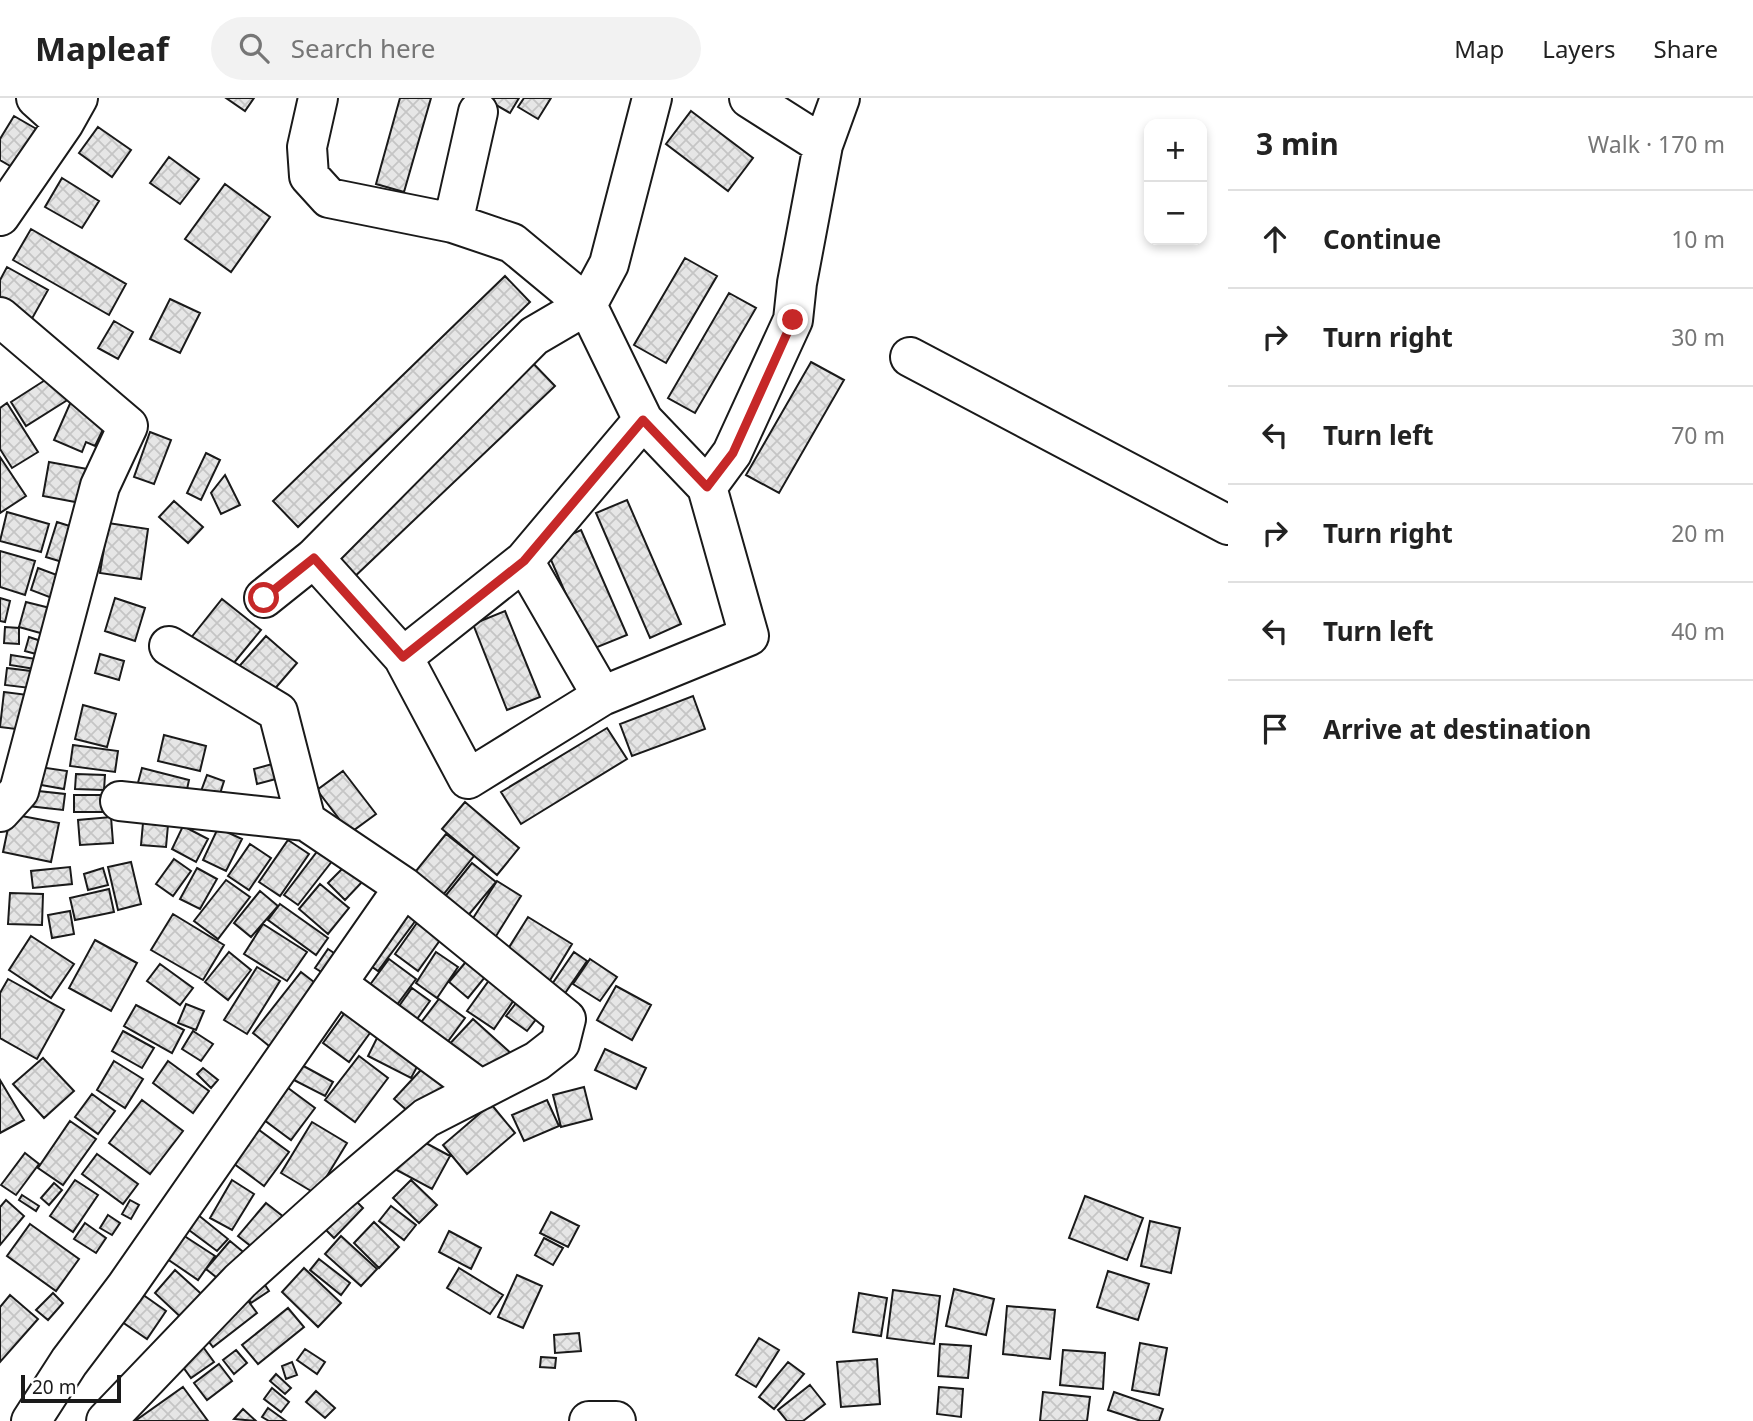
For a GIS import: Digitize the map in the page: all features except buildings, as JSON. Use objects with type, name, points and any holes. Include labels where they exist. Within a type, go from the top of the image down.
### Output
[{"type":"street","points":[[0,216],[71,110],[36,98]]},
{"type":"street","points":[[314,558],[403,657],[468,779],[601,696],[749,636],[707,487],[643,420],[587,305],[512,243],[453,223],[329,198],[309,176],[307,147],[318,98]]},
{"type":"street","points":[[264,598],[314,558],[534,336],[587,305],[609,264],[652,98]]},
{"type":"street","points":[[749,98],[823,145]]},
{"type":"street","points":[[707,487],[733,453],[793,320],[797,283],[823,145],[840,98]]},
{"type":"street","points":[[453,223],[478,112]]},
{"type":"street","points":[[0,317],[128,426],[100,486],[19,791],[0,812]]},
{"type":"street","points":[[910,357],[1228,525]]},
{"type":"street","points":[[403,657],[524,561],[643,420]]},
{"type":"street","points":[[524,561],[601,696]]},
{"type":"street","points":[[169,646],[278,712],[306,821]]},
{"type":"street","points":[[106,1421],[240,1281],[339,1192],[426,1118],[537,1061],[560,1042],[566,1019],[404,887],[306,821],[120,801]]},
{"type":"street","points":[[31,1421],[69,1362],[125,1288],[404,887]]},
{"type":"street","points":[[337,984],[481,1090]]},
{"type":"street","points":[[589,1421],[616,1421]]},
{"type":"route","points":[[264,598],[314,558],[403,657],[524,561],[643,420],[707,487],[733,453],[793,320]]}]
